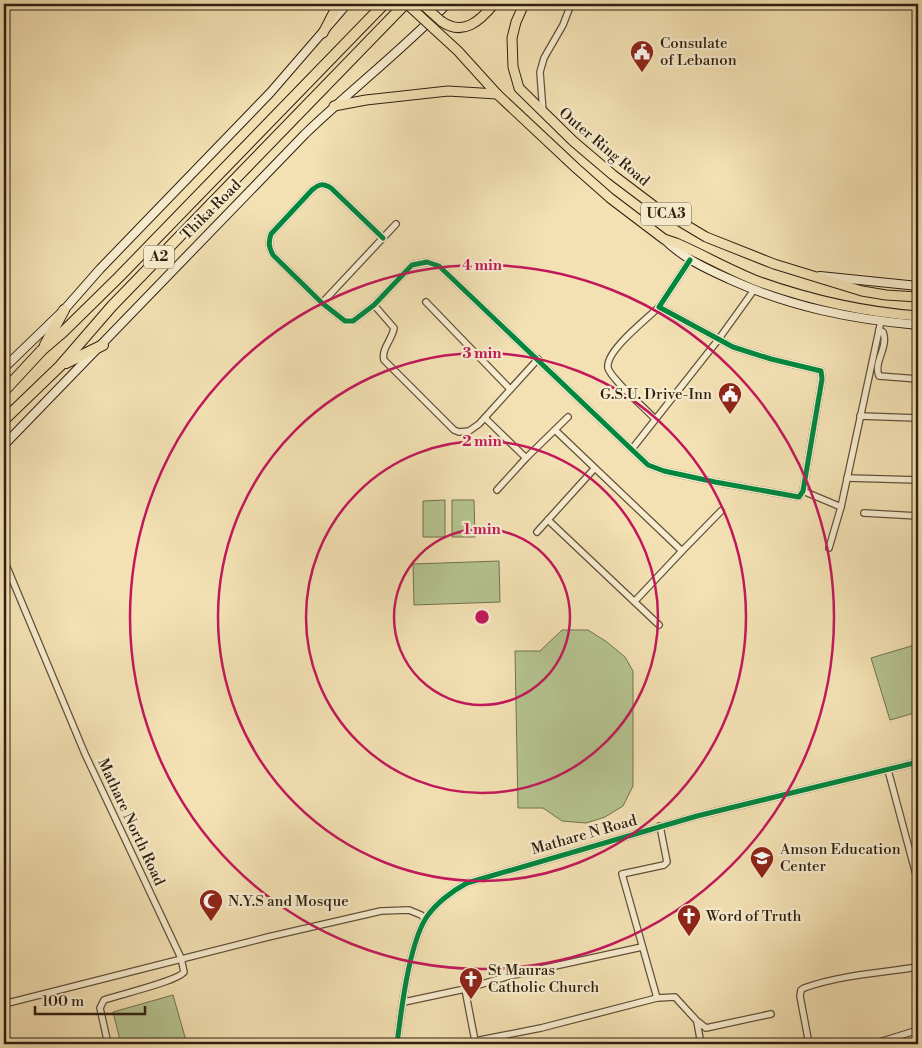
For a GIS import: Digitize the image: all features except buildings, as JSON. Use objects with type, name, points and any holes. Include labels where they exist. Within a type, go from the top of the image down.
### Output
[{"type":"highway","name":"Thika Road","points":[[4,392],[42,350],[119,277],[384,4]]},
{"type":"highway","name":"Thika Road","points":[[4,420],[60,366],[112,306],[406,4]]},
{"type":"highway","points":[[42,350],[64,310]]},
{"type":"highway","points":[[60,366],[103,344]]},
{"type":"main road","points":[[323,33],[338,4]]},
{"type":"main road","points":[[4,368],[64,310],[100,268],[270,94],[347,4]]},
{"type":"main road","points":[[406,4],[458,51],[497,94]]},
{"type":"main road","points":[[422,4],[441,21],[452,27],[464,27],[476,23],[494,4]]},
{"type":"main road","name":"Thika Road","points":[[4,445],[103,344],[143,300],[334,106],[423,28],[447,4]]},
{"type":"main road","name":"Outer Ring Road","points":[[524,4],[516,22],[512,38],[513,67],[519,88],[613,176],[676,220],[722,244],[774,264],[862,291],[918,297]]},
{"type":"main road","points":[[334,106],[366,100],[448,91],[497,94]]},
{"type":"main road","name":"UCA3","points":[[497,94],[610,198],[690,260],[754,290],[814,310],[918,325]]},
{"type":"main road","name":"UCA3","points":[[664,239],[753,279],[794,293],[850,306],[918,316]]},
{"type":"main road","name":"Outer Ring Road","points":[[813,275],[918,286]]},
{"type":"street","points":[[544,113],[540,72],[544,58],[571,4]]},
{"type":"street","points":[[382,238],[326,185],[318,185],[271,234],[268,241],[269,247],[279,261],[322,303],[340,318],[349,322],[353,321],[374,304],[412,265],[422,262],[433,263],[439,266],[538,359],[648,465],[664,471],[793,497],[800,496],[803,492],[822,379],[821,371],[749,352],[718,340],[660,307]]},
{"type":"street","points":[[322,303],[396,224]]},
{"type":"street","points":[[655,419],[614,378],[608,367],[608,360],[615,349],[660,307],[690,260]]},
{"type":"street","points":[[632,449],[718,340],[754,290]]},
{"type":"street","points":[[426,302],[510,389]]},
{"type":"street","points":[[374,304],[394,328],[384,353],[384,360],[454,430],[459,432],[469,431],[486,418],[538,359]]},
{"type":"street","points":[[829,548],[841,507],[881,321]]},
{"type":"street","points":[[879,330],[883,332],[885,341],[877,373],[879,376],[918,379]]},
{"type":"street","points":[[860,416],[918,418]]},
{"type":"street","points":[[497,490],[526,458],[568,417]]},
{"type":"street","points":[[486,418],[526,458]]},
{"type":"street","points":[[555,430],[682,551]]},
{"type":"street","points":[[537,532],[594,469]]},
{"type":"street","points":[[847,478],[918,480]]},
{"type":"street","points":[[803,492],[841,507]]},
{"type":"street","points":[[635,601],[721,511]]},
{"type":"street","points":[[864,513],[918,516]]},
{"type":"street","points":[[548,520],[659,625]]},
{"type":"street","name":"Mathare North Road","points":[[4,560],[85,754],[181,958]]},
{"type":"street","name":"Mathare N Road","points":[[397,1044],[410,965],[425,919],[441,902],[466,883],[660,826],[918,762]]},
{"type":"street","points":[[888,770],[915,859],[918,882]]},
{"type":"street","points":[[657,998],[622,874],[664,865],[667,862],[660,826]]},
{"type":"street","points":[[4,1004],[181,958],[385,910],[409,910],[421,915],[425,919]]},
{"type":"street","points":[[404,1002],[465,989],[509,976],[642,947]]},
{"type":"street","points":[[108,1044],[100,1008],[104,1000],[182,975],[184,972],[181,958]]},
{"type":"street","points":[[809,1044],[800,996],[801,990],[859,974],[869,975],[918,967]]},
{"type":"street","points":[[465,989],[476,1041]]},
{"type":"street","points":[[467,1044],[541,1028],[657,998],[675,997],[697,1021],[704,1027],[710,1028],[771,1014]]},
{"type":"street","points":[[697,1021],[701,1044]]},
{"type":"street","points":[[873,1044],[918,1030]]},
{"type":"green space","points":[[445,500],[445,537],[423,537],[423,501]]},
{"type":"green space","points":[[452,500],[474,500],[475,537],[452,537]]},
{"type":"green space","points":[[499,561],[500,602],[414,605],[413,564]]},
{"type":"green space","points":[[562,630],[588,630],[607,642],[625,657],[633,671],[633,786],[623,806],[605,817],[586,823],[562,821],[543,808],[518,808],[515,651],[540,651]]},
{"type":"green space","points":[[918,644],[918,712],[890,720],[871,658]]},
{"type":"green space","points":[[173,995],[187,1044],[121,1044],[113,1012]]},
{"type":"cycle path","points":[[383,238],[331,188],[321,185],[312,190],[271,234],[269,245],[273,255],[322,303],[345,321],[353,321],[374,305],[412,265],[427,262],[439,266],[648,465],[664,471],[715,482],[799,497],[803,491],[822,379],[821,371],[771,359],[733,347],[659,307],[690,260]]},
{"type":"cycle path","points":[[397,1044],[410,961],[420,930],[426,918],[439,903],[467,883],[697,816],[918,762]]},
{"type":"place","name":"Consulate of Lebanon","points":[[642,73]]},
{"type":"place","name":"G.S.U. Drive-Inn","points":[[730,415]]},
{"type":"place","name":"Amson Education Center","points":[[762,879]]},
{"type":"place","name":"N.Y.S and Mosque","points":[[211,922]]},
{"type":"place","name":"Word of Truth","points":[[689,937]]},
{"type":"place","name":"St Mauras Catholic Church","points":[[471,1000]]}]
